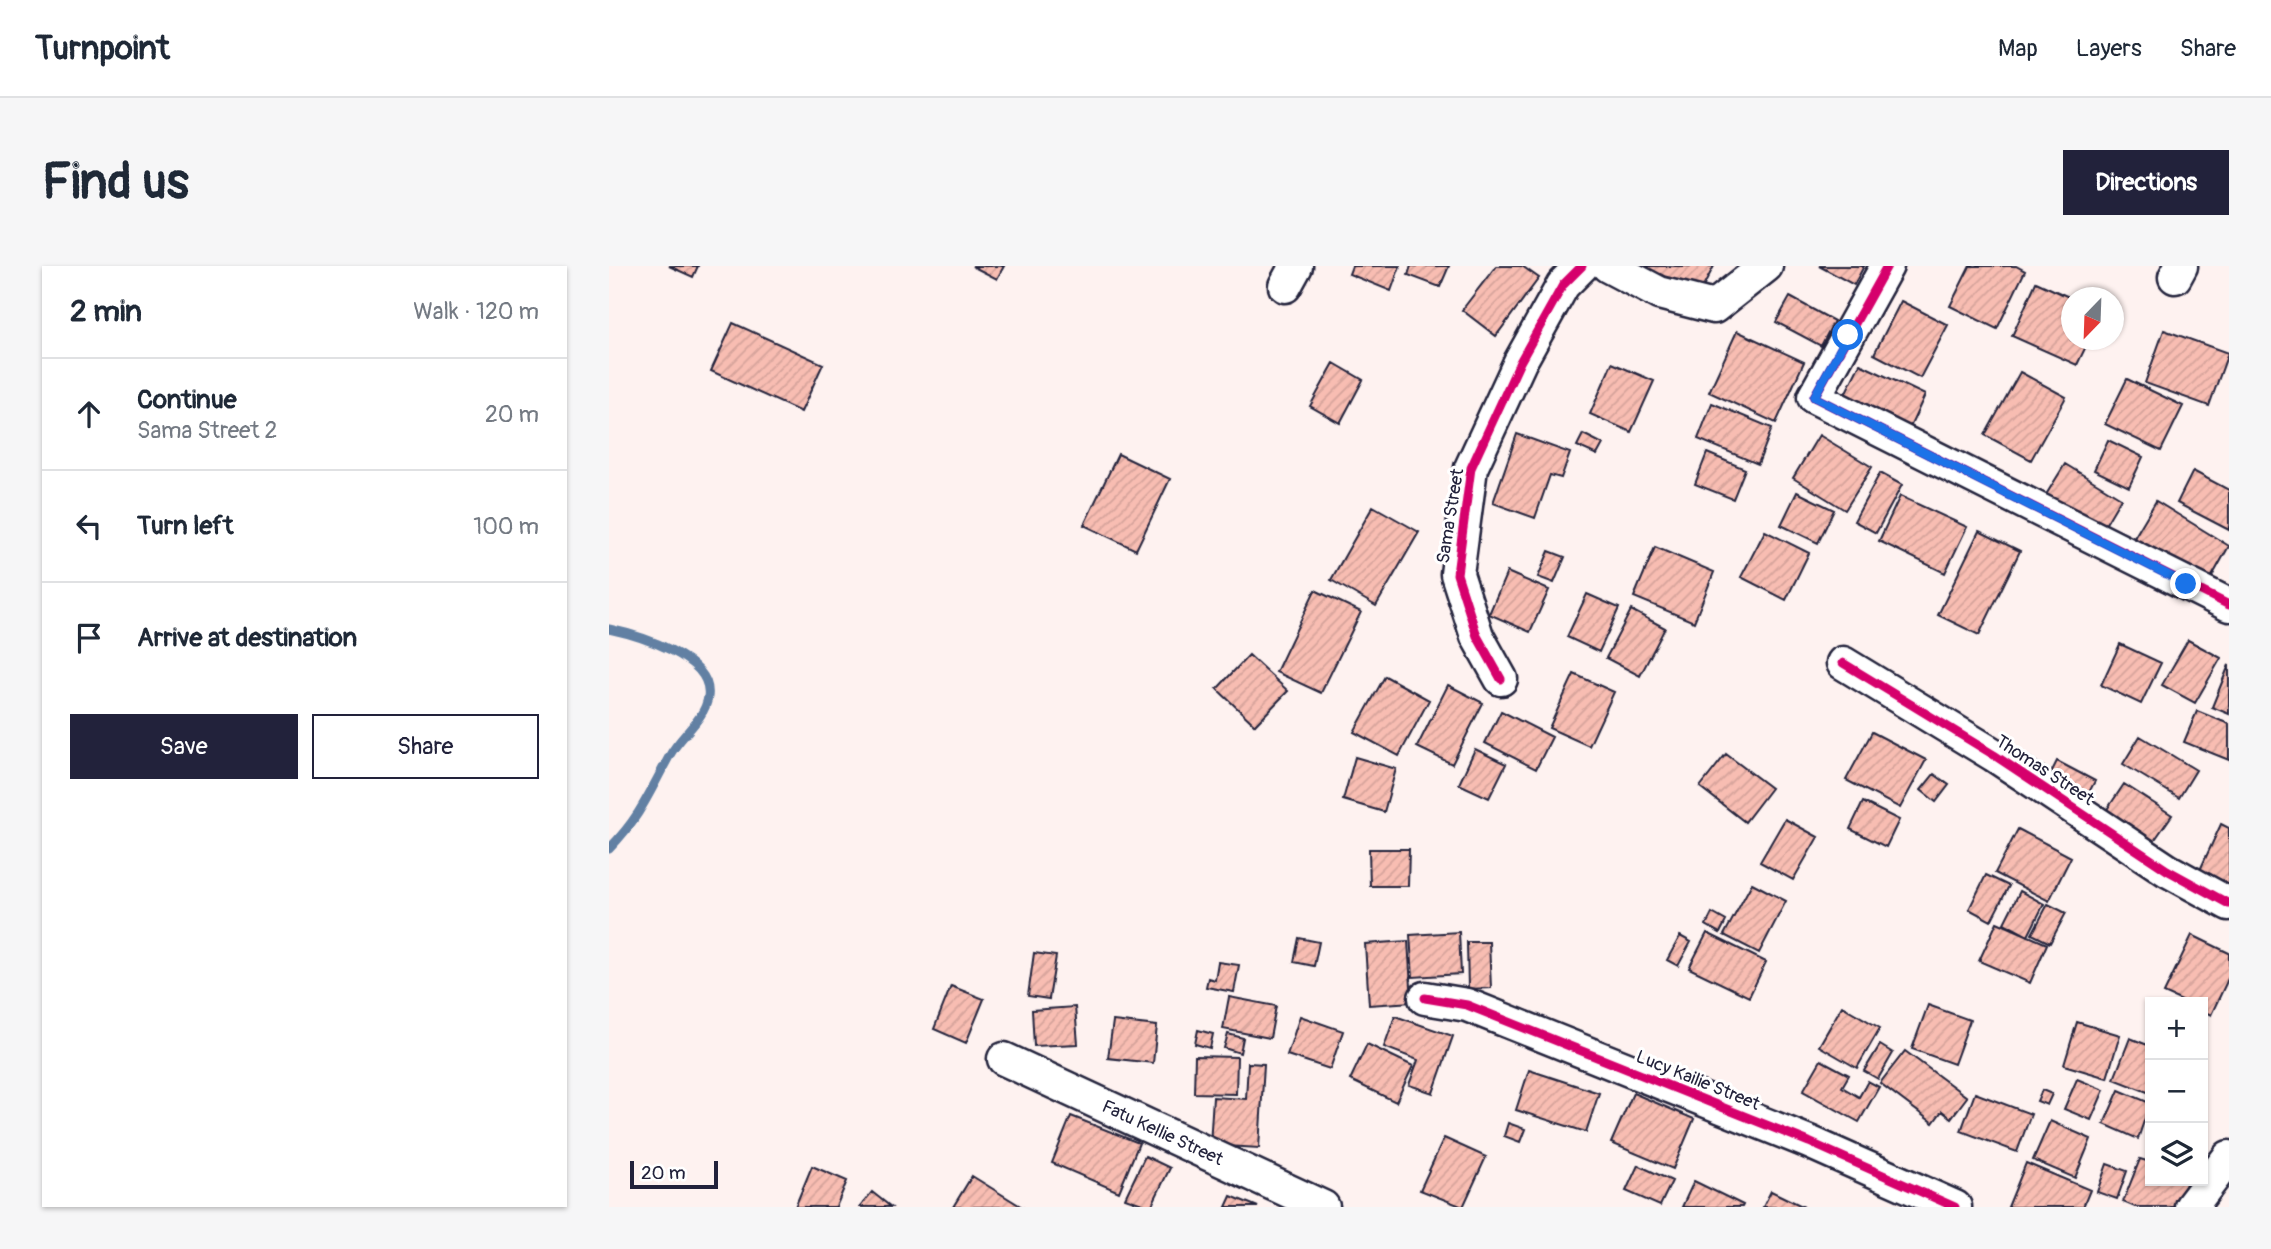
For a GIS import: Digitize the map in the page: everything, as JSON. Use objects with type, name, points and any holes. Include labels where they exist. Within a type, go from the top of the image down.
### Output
[{"type":"street","points":[[1608,266],[1660,293],[1714,307],[1766,266]]},
{"type":"street","points":[[1887,266],[1814,397],[2229,605]]},
{"type":"street","name":"Sama Street","points":[[1501,679],[1477,636],[1457,575],[1471,468],[1520,362],[1572,276]]},
{"type":"street","name":"Thomas Street","points":[[1843,663],[1994,754],[2167,870],[2229,904]]},
{"type":"street","name":"Lucy Kailie Street","points":[[1425,998],[1467,1005],[1809,1142],[1955,1207]]},
{"type":"street","name":"Fatu Kellie Street","points":[[1004,1059],[1323,1207]]},
{"type":"street","points":[[2191,1207],[2229,1157]]},
{"type":"building","points":[[669,266],[698,266],[693,277]]},
{"type":"building","points":[[972,266],[1004,266],[997,279]]},
{"type":"building","points":[[1352,266],[1400,266],[1391,291],[1349,274]]},
{"type":"building","points":[[1411,266],[1449,266],[1440,287],[1408,275]]},
{"type":"building","points":[[1496,266],[1522,266],[1539,278],[1496,336],[1462,310]]},
{"type":"building","points":[[1639,266],[1714,266],[1698,297]]},
{"type":"building","points":[[1819,266],[1864,266],[1854,285]]},
{"type":"building","points":[[1970,266],[2016,266],[2025,271],[1997,329],[1950,306]]},
{"type":"building","points":[[2036,282],[2061,293],[2061,350],[2084,350],[2077,365],[2012,336]]},
{"type":"building","points":[[1790,297],[1834,321],[1821,346],[1776,322]]},
{"type":"building","points":[[1901,301],[1948,325],[1920,378],[1874,354]]},
{"type":"building","points":[[733,323],[823,364],[801,412],[711,371]]},
{"type":"building","points":[[2164,330],[2228,353],[2209,406],[2145,383]]},
{"type":"building","points":[[1737,331],[1804,362],[1776,423],[1709,392]]},
{"type":"building","points":[[1334,363],[1363,380],[1340,423],[1310,406]]},
{"type":"building","points":[[1612,363],[1654,381],[1631,432],[1590,414]]},
{"type":"building","points":[[1860,364],[1925,395],[1906,436],[1840,404]]},
{"type":"building","points":[[2020,372],[2066,397],[2031,460],[1985,435]]},
{"type":"building","points":[[2127,379],[2183,406],[2161,451],[2105,424]]},
{"type":"building","points":[[1712,403],[1772,428],[1758,464],[1698,439]]},
{"type":"building","points":[[1517,434],[1570,453],[1561,478],[1550,475],[1535,518],[1493,503]]},
{"type":"building","points":[[1583,434],[1603,444],[1597,455],[1577,446]]},
{"type":"building","points":[[1819,435],[1872,467],[1845,510],[1793,478]]},
{"type":"building","points":[[2108,440],[2143,457],[2129,487],[2094,470]]},
{"type":"building","points":[[1707,453],[1745,469],[1733,499],[1695,484]]},
{"type":"building","points":[[1118,454],[1170,479],[1136,550],[1084,525]]},
{"type":"building","points":[[2065,464],[2121,498],[2101,532],[2044,498]]},
{"type":"building","points":[[2193,471],[2229,490],[2229,530],[2177,503]]},
{"type":"building","points":[[1880,473],[1902,485],[1876,533],[1854,521]]},
{"type":"building","points":[[1797,492],[1834,510],[1818,543],[1781,525]]},
{"type":"building","points":[[1900,496],[1967,527],[1945,573],[1879,541]]},
{"type":"building","points":[[2156,501],[2229,546],[2205,589],[2131,543]]},
{"type":"building","points":[[1373,506],[1419,532],[1376,606],[1331,580]]},
{"type":"building","points":[[1765,531],[1809,553],[1786,600],[1741,577]]},
{"type":"building","points":[[1979,531],[2020,551],[1979,635],[1938,615]]},
{"type":"building","points":[[1655,547],[1714,572],[1694,622],[1634,597]]},
{"type":"building","points":[[1549,551],[1565,557],[1554,583],[1538,577]]},
{"type":"building","points":[[1507,572],[1549,590],[1530,632],[1489,614]]},
{"type":"building","points":[[1315,590],[1361,612],[1321,693],[1276,672]]},
{"type":"building","points":[[1587,594],[1619,608],[1599,652],[1567,637]]},
{"type":"building","points":[[1631,610],[1665,628],[1640,676],[1606,658]]},
{"type":"building","points":[[2188,640],[2221,658],[2195,703],[2162,685]]},
{"type":"building","points":[[2120,644],[2161,663],[2141,704],[2101,685]]},
{"type":"building","points":[[1249,655],[1288,691],[1255,725],[1217,689]]},
{"type":"building","points":[[2229,665],[2229,714],[2212,707]]},
{"type":"building","points":[[1574,674],[1614,692],[1589,746],[1549,728]]},
{"type":"building","points":[[1385,676],[1429,700],[1399,756],[1354,732]]},
{"type":"building","points":[[1448,685],[1483,703],[1452,764],[1417,747]]},
{"type":"building","points":[[1501,711],[1552,737],[1536,769],[1485,743]]},
{"type":"building","points":[[2197,711],[2229,724],[2229,760],[2184,742]]},
{"type":"building","points":[[1872,732],[1926,760],[1900,808],[1846,780]]},
{"type":"building","points":[[2140,736],[2196,770],[2179,798],[2123,764]]},
{"type":"building","points":[[1475,749],[1506,764],[1489,798],[1459,784]]},
{"type":"building","points":[[1726,754],[1771,788],[1745,822],[1700,787]]},
{"type":"building","points":[[1355,757],[1396,769],[1384,812],[1343,800]]},
{"type":"building","points":[[2057,761],[2095,781],[2085,800],[2047,781]]},
{"type":"building","points":[[1934,774],[1949,785],[1936,802],[1921,790]]},
{"type":"building","points":[[2124,784],[2172,815],[2149,848],[2102,817]]},
{"type":"building","points":[[1863,802],[1899,820],[1886,847],[1850,829]]},
{"type":"building","points":[[1785,819],[1818,837],[1793,880],[1760,862]]},
{"type":"building","points":[[2221,824],[2229,828],[2229,884],[2200,870]]},
{"type":"building","points":[[2018,829],[2071,857],[2049,901],[1995,873]]},
{"type":"building","points":[[1369,849],[1409,849],[1408,886],[1370,886]]},
{"type":"building","points":[[1986,875],[2009,886],[1991,921],[1969,909]]},
{"type":"building","points":[[1752,883],[1786,901],[1759,953],[1724,935]]},
{"type":"building","points":[[2020,891],[2044,904],[2028,936],[2004,923]]},
{"type":"building","points":[[2048,904],[2066,913],[2050,943],[2032,934]]},
{"type":"building","points":[[1712,913],[1726,921],[1720,933],[1706,925]]},
{"type":"building","points":[[1997,922],[2047,944],[2030,983],[1979,961]]},
{"type":"building","points":[[1459,932],[1461,974],[1413,977],[1410,935]]},
{"type":"building","points":[[1707,933],[1766,962],[1749,997],[1689,968]]},
{"type":"building","points":[[2192,935],[2229,953],[2229,977],[2211,1015],[2208,1014],[2208,997],[2173,997],[2164,993]]},
{"type":"building","points":[[1680,936],[1691,942],[1678,966],[1667,960]]},
{"type":"building","points":[[1299,938],[1319,942],[1314,966],[1294,962]]},
{"type":"building","points":[[1408,941],[1412,1002],[1369,1005],[1365,944]]},
{"type":"building","points":[[1467,942],[1489,942],[1491,988],[1468,989]]},
{"type":"building","points":[[1034,953],[1056,956],[1049,999],[1028,996]]},
{"type":"building","points":[[1218,962],[1239,965],[1234,992],[1206,987],[1208,978],[1215,980]]},
{"type":"building","points":[[951,986],[984,999],[966,1043],[934,1029]]},
{"type":"building","points":[[1229,997],[1276,1006],[1270,1038],[1223,1029]]},
{"type":"building","points":[[1928,1005],[1970,1020],[1954,1064],[1912,1049]]},
{"type":"building","points":[[1842,1006],[1880,1028],[1857,1068],[1819,1046]]},
{"type":"building","points":[[1075,1007],[1078,1044],[1034,1046],[1032,1010]]},
{"type":"building","points":[[1300,1016],[1343,1031],[1330,1069],[1287,1055]]},
{"type":"building","points":[[1395,1016],[1453,1036],[1433,1093],[1409,1085],[1418,1060],[1384,1047]]},
{"type":"building","points":[[1113,1021],[1157,1026],[1153,1063],[1108,1058]]},
{"type":"building","points":[[2077,1022],[2120,1035],[2107,1078],[2064,1065]]},
{"type":"building","points":[[1198,1030],[1213,1034],[1210,1048],[1195,1044]]},
{"type":"building","points":[[1228,1034],[1243,1038],[1240,1053],[1224,1048]]},
{"type":"building","points":[[2130,1038],[2145,1044],[2145,1091],[2114,1079]]},
{"type":"building","points":[[1367,1044],[1413,1066],[1396,1102],[1350,1080]]},
{"type":"building","points":[[1880,1045],[1893,1053],[1878,1079],[1864,1071]]},
{"type":"building","points":[[1905,1051],[1967,1097],[1951,1118],[1942,1111],[1933,1123],[1880,1083]]},
{"type":"building","points":[[1195,1056],[1237,1057],[1236,1094],[1194,1093]]},
{"type":"building","points":[[1821,1060],[1849,1075],[1842,1087],[1859,1097],[1868,1081],[1879,1087],[1859,1122],[1803,1091]]},
{"type":"building","points":[[1248,1063],[1264,1064],[1259,1148],[1210,1145],[1213,1097],[1246,1099]]},
{"type":"building","points":[[1529,1070],[1599,1093],[1586,1132],[1516,1110]]},
{"type":"building","points":[[2077,1079],[2104,1090],[2091,1120],[2064,1109]]},
{"type":"building","points":[[2042,1090],[2052,1094],[2047,1105],[2037,1101]]},
{"type":"building","points":[[2119,1090],[2145,1101],[2145,1118],[2138,1139],[2104,1124]]},
{"type":"building","points":[[1633,1093],[1694,1119],[1673,1169],[1611,1143]]},
{"type":"building","points":[[1975,1093],[2031,1114],[2017,1152],[1961,1131]]},
{"type":"building","points":[[1071,1116],[1139,1143],[1119,1192],[1052,1163]]},
{"type":"building","points":[[2050,1121],[2091,1139],[2075,1178],[2033,1160]]},
{"type":"building","points":[[1508,1123],[1525,1129],[1520,1142],[1504,1136]]},
{"type":"building","points":[[1444,1138],[1486,1157],[1463,1207],[1420,1190]]},
{"type":"building","points":[[1145,1156],[1170,1168],[1151,1207],[1125,1198]]},
{"type":"building","points":[[2140,1159],[2145,1160],[2145,1186],[2185,1186],[2177,1207],[2135,1207],[2123,1202]]},
{"type":"building","points":[[2026,1163],[2090,1190],[2083,1207],[2008,1207]]},
{"type":"building","points":[[2107,1164],[2127,1171],[2117,1199],[2097,1192]]},
{"type":"building","points":[[1638,1165],[1672,1181],[1660,1206],[1626,1191]]},
{"type":"building","points":[[812,1166],[847,1181],[836,1207],[795,1207]]},
{"type":"building","points":[[972,1176],[1022,1207],[953,1207]]},
{"type":"building","points":[[1694,1181],[1743,1205],[1742,1207],[1682,1207]]},
{"type":"building","points":[[1771,1191],[1804,1207],[1763,1207]]},
{"type":"building","points":[[872,1192],[891,1207],[860,1207]]},
{"type":"building","points":[[1231,1196],[1258,1207],[1226,1207]]},
{"type":"waterway","points":[[609,629],[654,643],[687,659],[699,670],[707,683],[708,697],[702,713],[674,748],[637,815],[609,849]]},
{"type":"cycle path","points":[[1501,679],[1477,636],[1457,574],[1471,468],[1520,362],[1563,285],[1582,266]]},
{"type":"cycle path","points":[[1887,266],[1814,397],[2229,605]]},
{"type":"cycle path","points":[[1843,663],[1994,755],[2167,870],[2229,904]]},
{"type":"cycle path","points":[[1425,998],[1467,1005],[1809,1142],[1955,1207]]},
{"type":"route","points":[[1848,335],[1814,397],[2186,584]]}]
